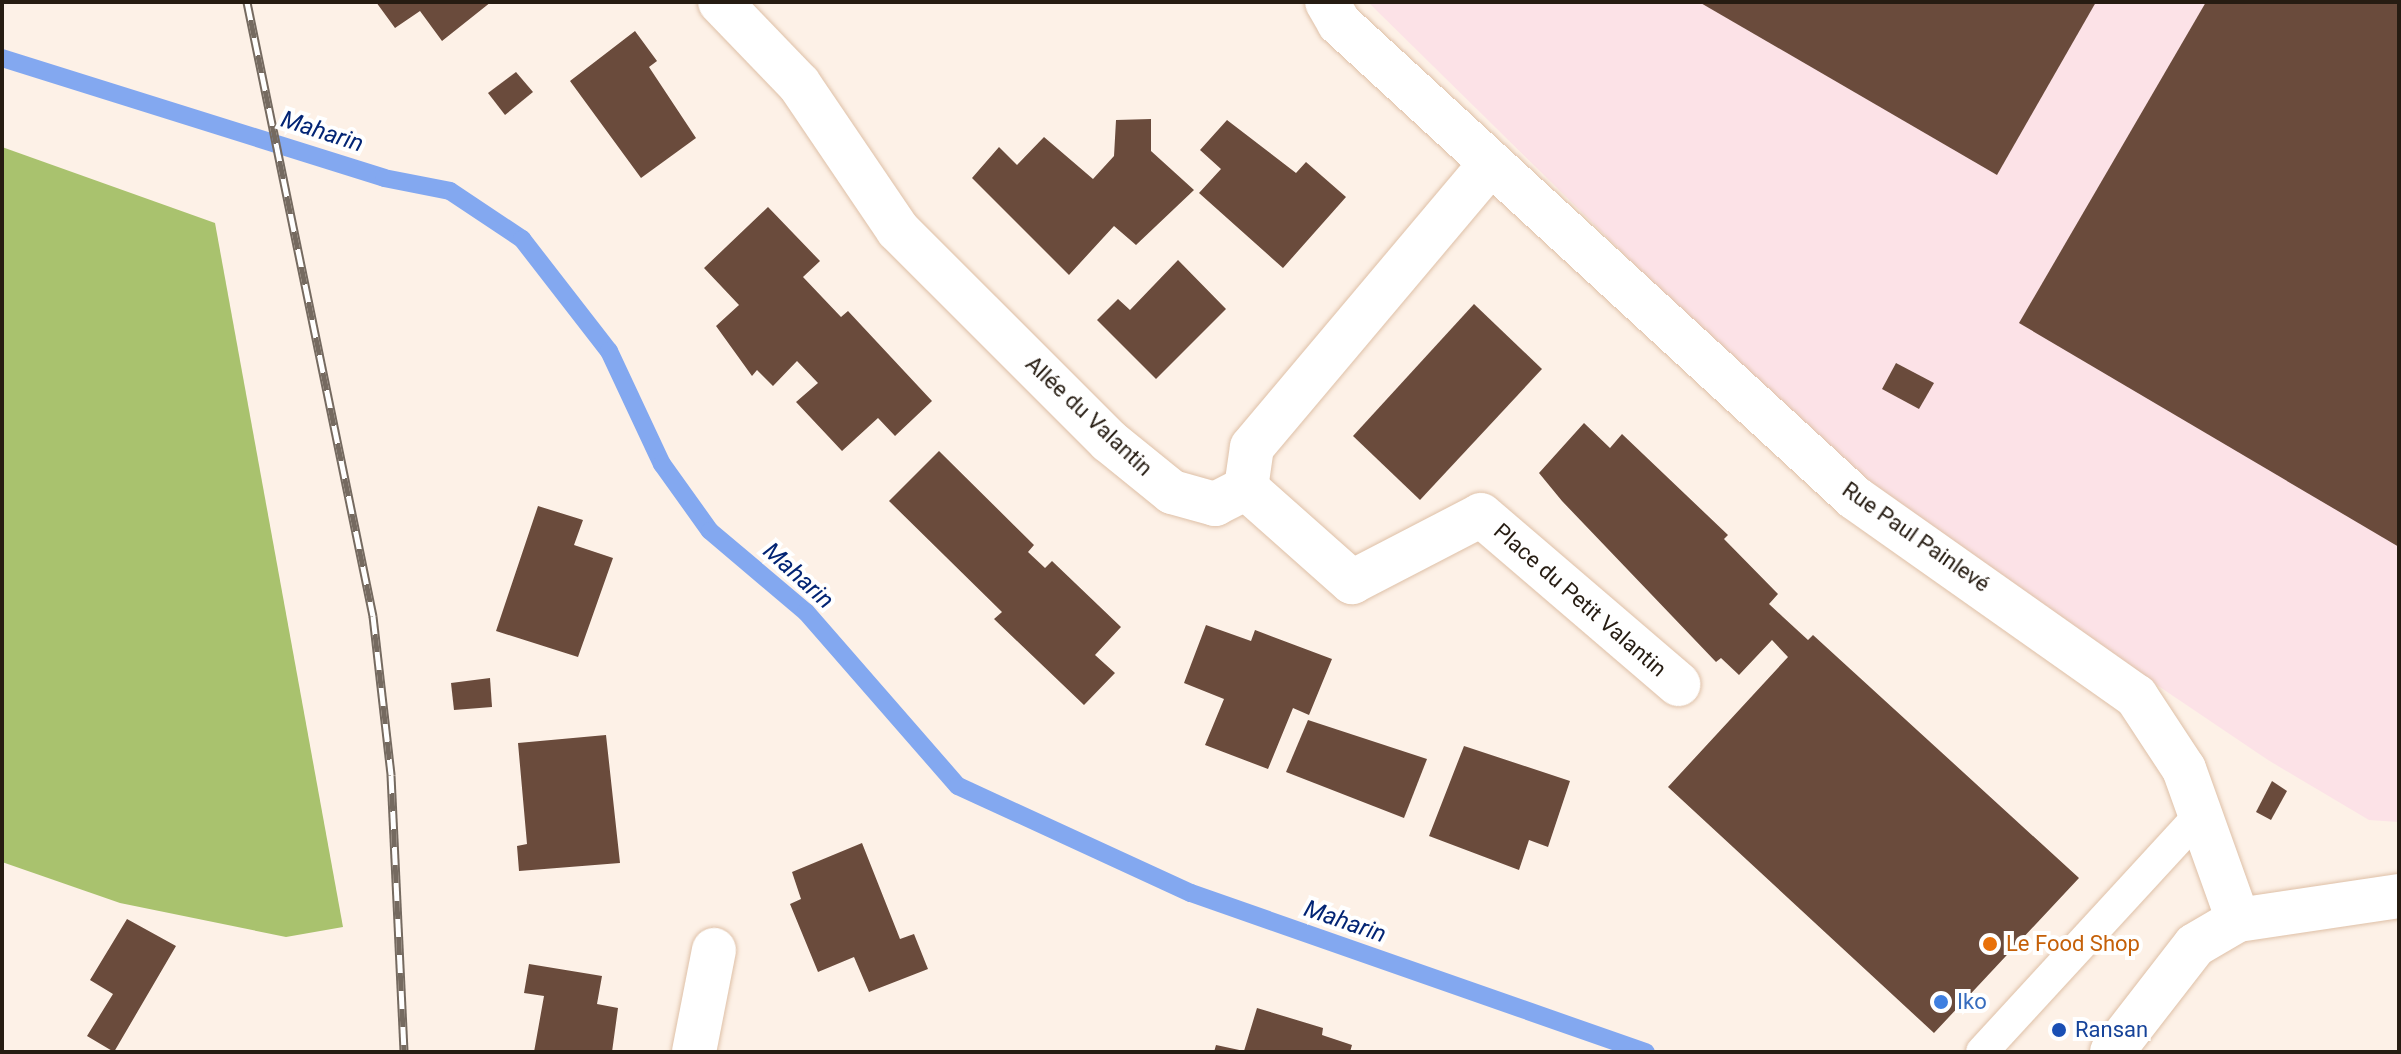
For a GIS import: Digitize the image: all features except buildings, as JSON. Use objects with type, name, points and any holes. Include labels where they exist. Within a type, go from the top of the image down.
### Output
[{"type":"street","name":"Allée du Valantin","points":[[720,2],[799,84],[898,230],[1109,441],[1172,492],[1215,504],[1246,488]]},
{"type":"street","name":"Rue Paul Painlevé","points":[[1327,2],[1339,23],[1855,498],[2136,696],[2184,769],[2238,920]]},
{"type":"street","points":[[1246,488],[1252,447],[1491,163]]},
{"type":"street","name":"Place du Petit Valantin","points":[[1246,488],[1352,582],[1481,515],[1678,684]]},
{"type":"street","points":[[2112,1052],[2195,945],[2238,920],[2399,896]]},
{"type":"street","points":[[694,1052],[714,950]]},
{"type":"lane","points":[[1982,1052],[2200,815]]},
{"type":"shaded area","points":[[1368,2],[2399,2],[2399,822],[2369,820],[2268,760],[1856,482]]},
{"type":"green space","points":[[2,147],[215,223],[343,927],[286,937],[120,903],[2,862]]},
{"type":"waterway","name":"Maharin","points":[[2,58],[384,178],[450,191],[522,239],[609,351],[662,464],[710,531],[806,612],[958,786],[1191,893],[1646,1052]]},
{"type":"railway","points":[[247,2],[373,616],[391,775],[404,1052]]},
{"type":"place","name":"Le Food Shop","points":[[1990,944]]},
{"type":"place","name":"Iko","points":[[1941,1002]]},
{"type":"place","name":"Ransan","points":[[2059,1030]]}]
